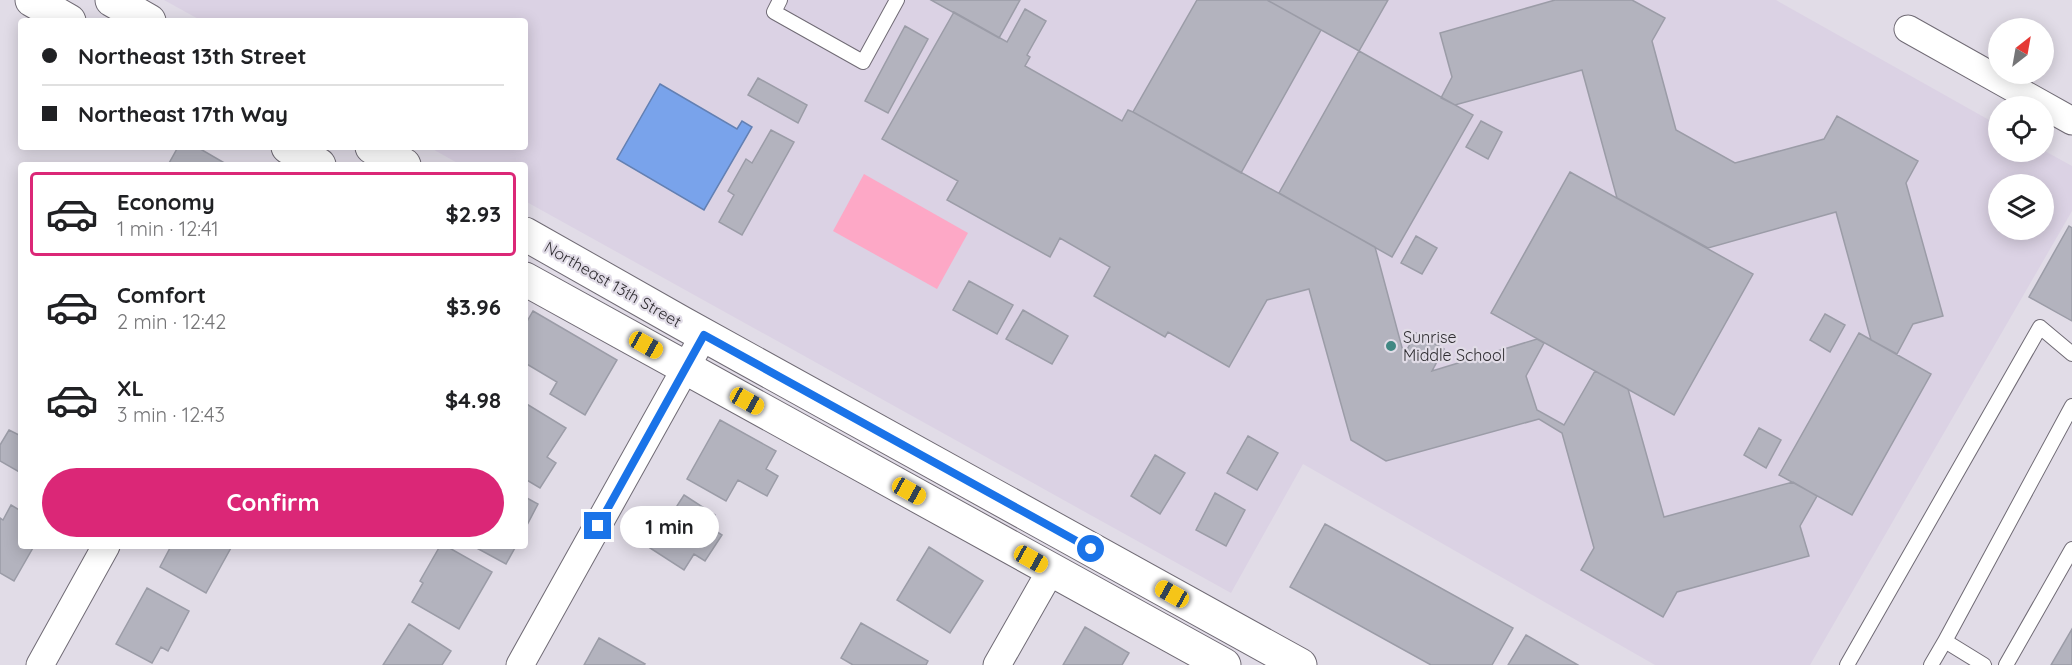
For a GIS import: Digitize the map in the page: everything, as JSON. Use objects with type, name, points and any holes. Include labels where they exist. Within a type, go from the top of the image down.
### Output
[{"type":"street","points":[[32,0],[64,18]]},
{"type":"street","points":[[112,0],[144,18]]},
{"type":"street","points":[[1908,29],[2072,121]]},
{"type":"street","points":[[293,150],[313,162]]},
{"type":"street","points":[[377,150],[399,162]]},
{"type":"street","name":"Northeast 13th Street","points":[[528,236],[1300,665]]},
{"type":"street","points":[[528,281],[1224,665]]},
{"type":"street","points":[[520,665],[704,335]]},
{"type":"street","points":[[40,665],[104,549]]},
{"type":"street","points":[[998,665],[1051,570]]},
{"type":"lane","points":[[780,0],[774,12],[863,62],[897,0]]},
{"type":"lane","points":[[1847,665],[2040,327],[2072,354]]},
{"type":"lane","points":[[1931,665],[2072,406]]},
{"type":"lane","points":[[2006,665],[2072,549]]},
{"type":"lane","points":[[1945,641],[1984,665]]},
{"type":"shaded area","name":"Sunrise Middle School","points":[[164,0],[1776,0],[1988,119],[1988,162],[2054,162],[2054,156],[2072,166],[2072,211],[1810,665],[1655,665],[1303,464],[1231,593],[528,203],[528,162],[456,162],[434,150],[528,150],[528,18],[197,18]]},
{"type":"shaded area","points":[[864,174],[968,233],[937,289],[833,231]]},
{"type":"water","points":[[660,84],[737,129],[742,121],[752,127],[704,210],[617,159]]},
{"type":"building","points":[[931,0],[1020,0],[999,38]]},
{"type":"building","points":[[1197,0],[1267,0],[1321,30],[1241,173],[1133,112]]},
{"type":"building","points":[[1267,0],[1388,0],[1359,51]]},
{"type":"building","points":[[1555,0],[1632,0],[1665,18],[1652,41],[1676,130],[1735,163],[1824,139],[1837,116],[1918,161],[1906,183],[1943,316],[1913,324],[1897,354],[1871,340],[1836,212],[1708,248],[1617,198],[1582,70],[1455,105],[1441,98],[1452,77],[1440,33]]},
{"type":"building","points":[[1025,9],[1046,21],[1027,55],[1030,57],[1025,66],[1122,121],[1128,110],[1133,112],[1375,247],[1404,355],[1416,333],[1444,349],[1432,371],[1537,339],[1544,343],[1526,376],[1537,410],[1564,425],[1595,371],[1628,389],[1664,517],[1793,482],[1817,496],[1800,526],[1809,556],[1677,592],[1663,617],[1581,570],[1594,548],[1562,433],[1539,419],[1386,461],[1351,440],[1309,289],[1267,300],[1229,367],[1168,332],[1165,337],[1094,296],[1110,267],[1060,238],[1050,257],[947,200],[958,181],[882,139],[954,12],[1007,42]]},
{"type":"building","points":[[905,26],[928,39],[888,113],[865,101]]},
{"type":"building","points":[[1359,51],[1473,115],[1392,257],[1279,193]]},
{"type":"building","points":[[758,78],[807,105],[798,123],[748,95]]},
{"type":"building","points":[[1481,121],[1502,132],[1488,159],[1466,147]]},
{"type":"building","points":[[771,130],[794,142],[742,235],[719,222],[734,195],[728,191],[746,159],[752,163]]},
{"type":"building","points":[[176,150],[202,150],[223,162],[170,162]]},
{"type":"building","points":[[1570,172],[1753,274],[1674,415],[1491,313]]},
{"type":"building","points":[[2069,226],[2072,228],[2072,321],[2029,297]]},
{"type":"building","points":[[1416,236],[1437,248],[1422,274],[1401,263]]},
{"type":"building","points":[[969,281],[1013,305],[997,334],[953,310]]},
{"type":"building","points":[[1023,310],[1068,336],[1052,364],[1006,339]]},
{"type":"building","points":[[533,311],[617,360],[585,415],[550,394],[557,382],[528,365],[528,320]]},
{"type":"building","points":[[1825,314],[1845,325],[1830,352],[1810,340]]},
{"type":"building","points":[[1859,333],[1931,374],[1852,515],[1779,475]]},
{"type":"building","points":[[528,405],[566,428],[547,457],[556,463],[540,488],[528,481]]},
{"type":"building","points":[[720,420],[776,451],[766,469],[778,476],[767,496],[738,480],[726,501],[687,479]]},
{"type":"building","points":[[1759,428],[1781,440],[1766,468],[1744,455]]},
{"type":"building","points":[[9,430],[18,434],[18,471],[0,461],[0,445]]},
{"type":"building","points":[[1248,436],[1278,453],[1257,490],[1227,473]]},
{"type":"building","points":[[1155,455],[1185,473],[1160,514],[1131,496]]},
{"type":"building","points":[[1215,493],[1245,510],[1226,546],[1196,530]]},
{"type":"building","points":[[684,495],[715,515],[708,526],[722,535],[705,561],[694,554],[684,570],[650,548]]},
{"type":"building","points":[[528,499],[538,504],[528,523]]},
{"type":"building","points":[[11,505],[18,509],[18,549],[32,549],[14,581],[0,573],[0,518],[3,520]]},
{"type":"building","points":[[1325,524],[1513,628],[1492,665],[1431,665],[1290,587]]},
{"type":"building","points":[[929,547],[983,581],[950,633],[897,600]]},
{"type":"building","points":[[169,549],[230,549],[206,593],[160,567]]},
{"type":"building","points":[[438,549],[451,549],[492,572],[459,629],[412,602],[423,583],[420,581]]},
{"type":"building","points":[[478,549],[514,549],[506,564]]},
{"type":"building","points":[[147,588],[189,611],[168,651],[161,647],[152,663],[116,644]]},
{"type":"building","points":[[861,623],[928,661],[926,665],[853,665],[841,658]]},
{"type":"building","points":[[409,624],[451,651],[442,665],[383,665]]},
{"type":"building","points":[[1085,627],[1129,653],[1122,665],[1063,665]]},
{"type":"building","points":[[2072,629],[2072,665],[2051,665]]},
{"type":"building","points":[[1526,635],[1578,665],[1508,665]]},
{"type":"building","points":[[599,638],[645,664],[584,665]]},
{"type":"place","name":"Sunrise Middle School","points":[[1391,346]]},
{"type":"route","points":[[598,526],[704,335],[1091,549]]}]
